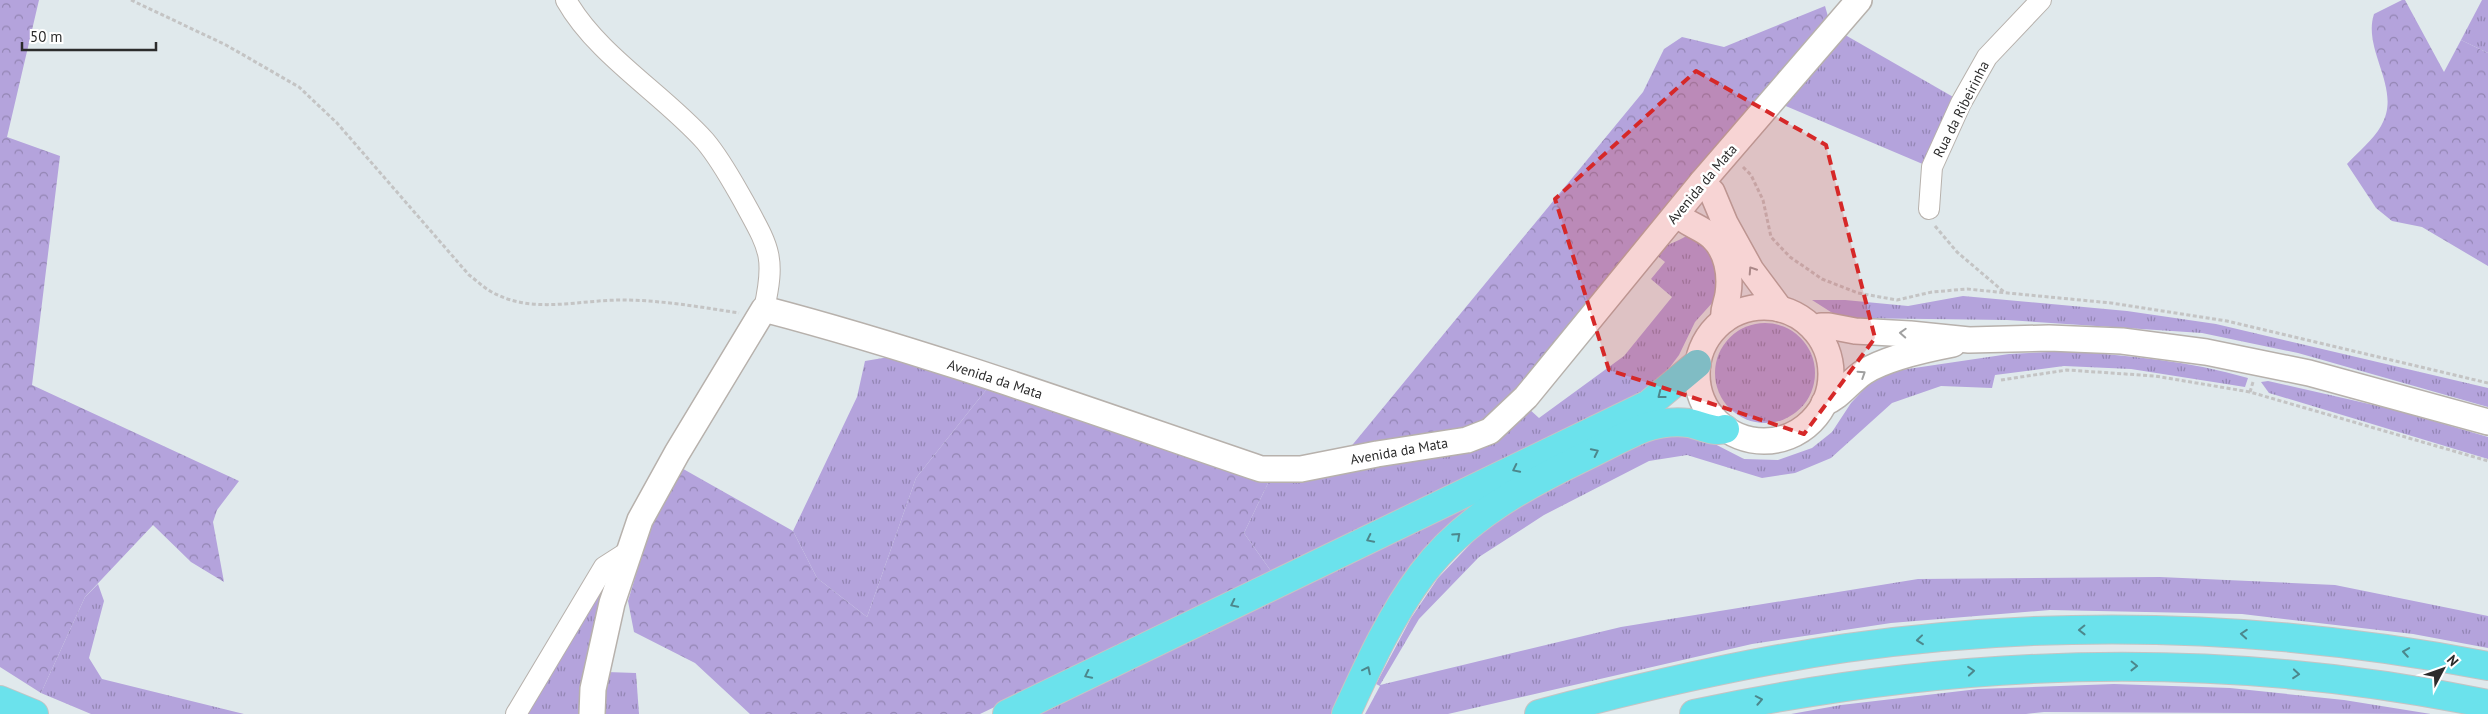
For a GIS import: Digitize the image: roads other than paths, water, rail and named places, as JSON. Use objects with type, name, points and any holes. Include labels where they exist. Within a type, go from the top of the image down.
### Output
[{"type":"highway","points":[[1007,714],[1649,404],[1697,364]]},
{"type":"highway","points":[[1346,714],[1390,624],[1422,574],[1446,546],[1492,507],[1551,473],[1642,429],[1675,422],[1714,430],[1725,428]]},
{"type":"highway","points":[[1540,714],[1676,680],[1843,649],[1918,640],[2038,631],[2138,629],[2262,635],[2385,648],[2488,666]]},
{"type":"highway","points":[[1694,714],[1815,690],[1871,682],[1994,670],[2130,665],[2249,670],[2369,682],[2488,704]]},
{"type":"highway","points":[[0,700],[34,714]]},
{"type":"street","points":[[566,0],[589,32],[704,140],[722,163],[768,244],[771,277],[762,313],[672,461],[640,520],[612,603],[593,689],[592,714]]},
{"type":"street","name":"Avenida da Mata","points":[[762,313],[827,326],[929,358],[1261,470],[1301,469],[1377,454],[1467,440],[1490,431],[1526,398],[1702,182],[1859,0]]},
{"type":"street","name":"Rua da Ribeirinha","points":[[1929,209],[1932,166],[1961,103],[1987,57],[2041,0]]},
{"type":"street","points":[[1702,182],[1712,192],[1751,270],[1780,309]]},
{"type":"street","points":[[1677,214],[1686,222],[1695,225],[1713,238],[1726,259],[1729,285],[1723,310],[1724,320]]},
{"type":"street","points":[[1761,307],[1780,309],[1798,316],[1814,329],[1824,346],[1830,365],[1830,384],[1824,403],[1813,419],[1798,431],[1781,439],[1762,441],[1742,437],[1725,428],[1712,416],[1702,400],[1697,382],[1697,364],[1706,339],[1724,320],[1741,310],[1761,307]]},
{"type":"street","points":[[1814,329],[1821,326],[1829,326],[1854,331],[1969,340],[2049,338],[2122,341],[2206,352],[2345,382],[2488,422]]},
{"type":"street","points":[[1824,403],[1836,397],[1856,377],[1876,366],[1969,340]]},
{"type":"street","points":[[516,714],[604,567],[629,551]]}]
